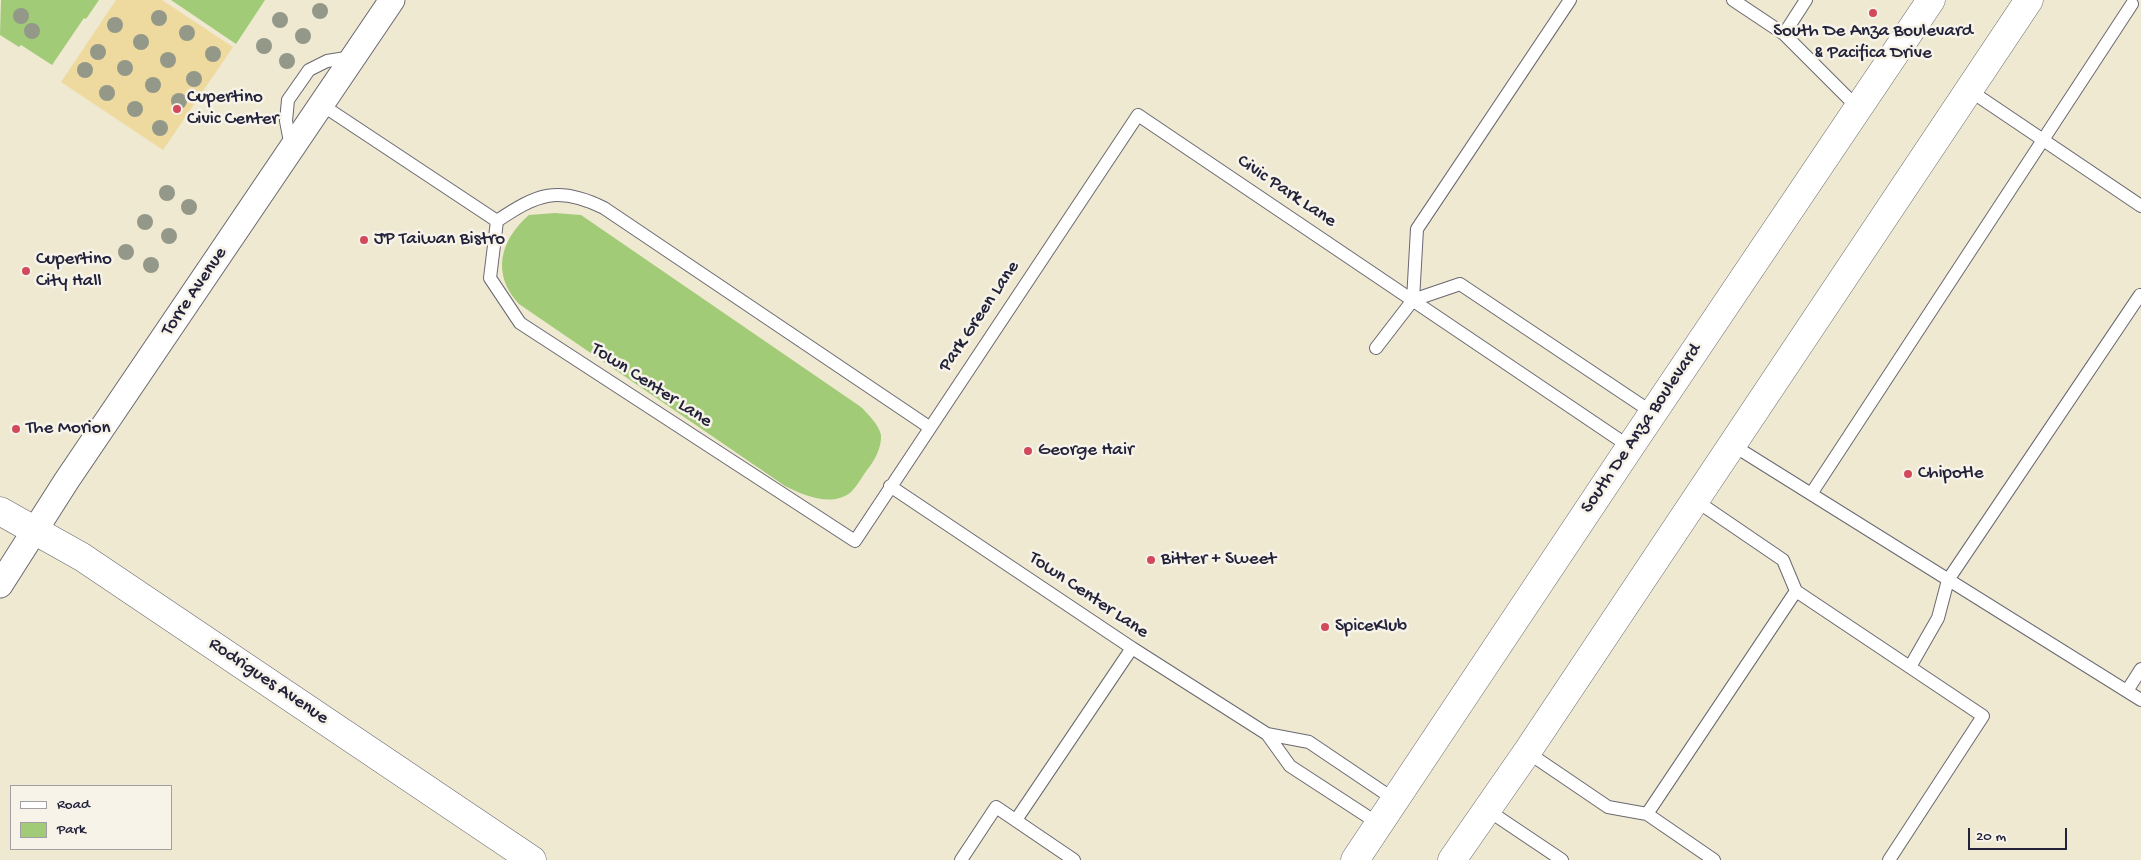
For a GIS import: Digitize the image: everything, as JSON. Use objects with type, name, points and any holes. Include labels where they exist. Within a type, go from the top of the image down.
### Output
[{"type":"main road","name":"South De Anza Boulevard","points":[[1355,860],[1652,413],[1931,0]]},
{"type":"main road","points":[[1452,860],[2029,0]]},
{"type":"main road","name":"Rodrigues Avenue","points":[[0,511],[82,556],[532,860]]},
{"type":"street","name":"Torre Avenue","points":[[0,585],[35,529],[392,0]]},
{"type":"lane","points":[[1413,300],[1417,229],[1570,0]]},
{"type":"lane","points":[[1733,0],[1784,34],[1858,108]]},
{"type":"lane","points":[[1784,34],[1806,0]]},
{"type":"lane","points":[[1811,494],[2132,4]]},
{"type":"lane","points":[[291,151],[286,120],[288,100],[309,70],[326,61],[354,56]]},
{"type":"lane","points":[[1969,90],[2141,206]]},
{"type":"lane","points":[[322,105],[497,221],[525,202],[546,196],[567,195],[585,199],[604,208],[929,427]]},
{"type":"lane","name":"Civic Park Lane","points":[[1138,115],[1630,447]]},
{"type":"lane","name":"Park Green Lane","points":[[854,541],[1138,115]]},
{"type":"lane","name":"Town Center Lane","points":[[497,221],[490,278],[520,323],[854,541]]},
{"type":"lane","points":[[1376,348],[1413,300],[1460,284],[1652,413]]},
{"type":"lane","points":[[1910,667],[1938,618],[1948,580],[2140,295]]},
{"type":"lane","points":[[1731,444],[2141,700]]},
{"type":"lane","name":"Town Center Lane","points":[[890,486],[1132,648],[1267,734],[1309,742],[1396,800]]},
{"type":"lane","points":[[1695,500],[1783,560],[1796,591],[1983,716],[1889,860]]},
{"type":"lane","points":[[1646,814],[1796,591]]},
{"type":"lane","points":[[1016,820],[1132,648]]},
{"type":"lane","points":[[2127,691],[2141,670]]},
{"type":"lane","name":"Town Center Lane","points":[[1267,734],[1290,766],[1379,824]]},
{"type":"lane","points":[[1526,752],[1608,808],[1646,814],[1714,860]]},
{"type":"lane","points":[[961,860],[996,807],[1074,860]]},
{"type":"lane","points":[[1486,809],[1562,860]]},
{"type":"green space","points":[[1,0],[99,0],[86,19],[84,18],[52,65],[21,45],[19,47],[0,35]]},
{"type":"green space","points":[[171,0],[265,0],[236,44]]},
{"type":"green space","points":[[555,213],[581,215],[861,407],[878,427],[881,440],[875,459],[851,492],[843,497],[827,500],[800,493],[785,486],[519,304],[510,293],[502,269],[506,246],[511,235],[529,215]]},
{"type":"sand","points":[[116,0],[162,0],[233,47],[163,150],[61,82]]},
{"type":"place","name":"South De Anza Boulevard & Pacifica Drive","points":[[1873,13]]},
{"type":"place","name":"Cupertino Civic Center","points":[[177,109]]},
{"type":"place","name":"JP Taiwan Bistro","points":[[364,240]]},
{"type":"place","name":"Cupertino City Hall","points":[[26,271]]},
{"type":"place","name":"The Morion","points":[[16,429]]},
{"type":"place","name":"George Hair","points":[[1028,451]]},
{"type":"place","name":"Chipotle","points":[[1908,474]]},
{"type":"place","name":"Bitter + Sweet","points":[[1151,560]]},
{"type":"place","name":"SpiceKlub","points":[[1325,627]]}]
